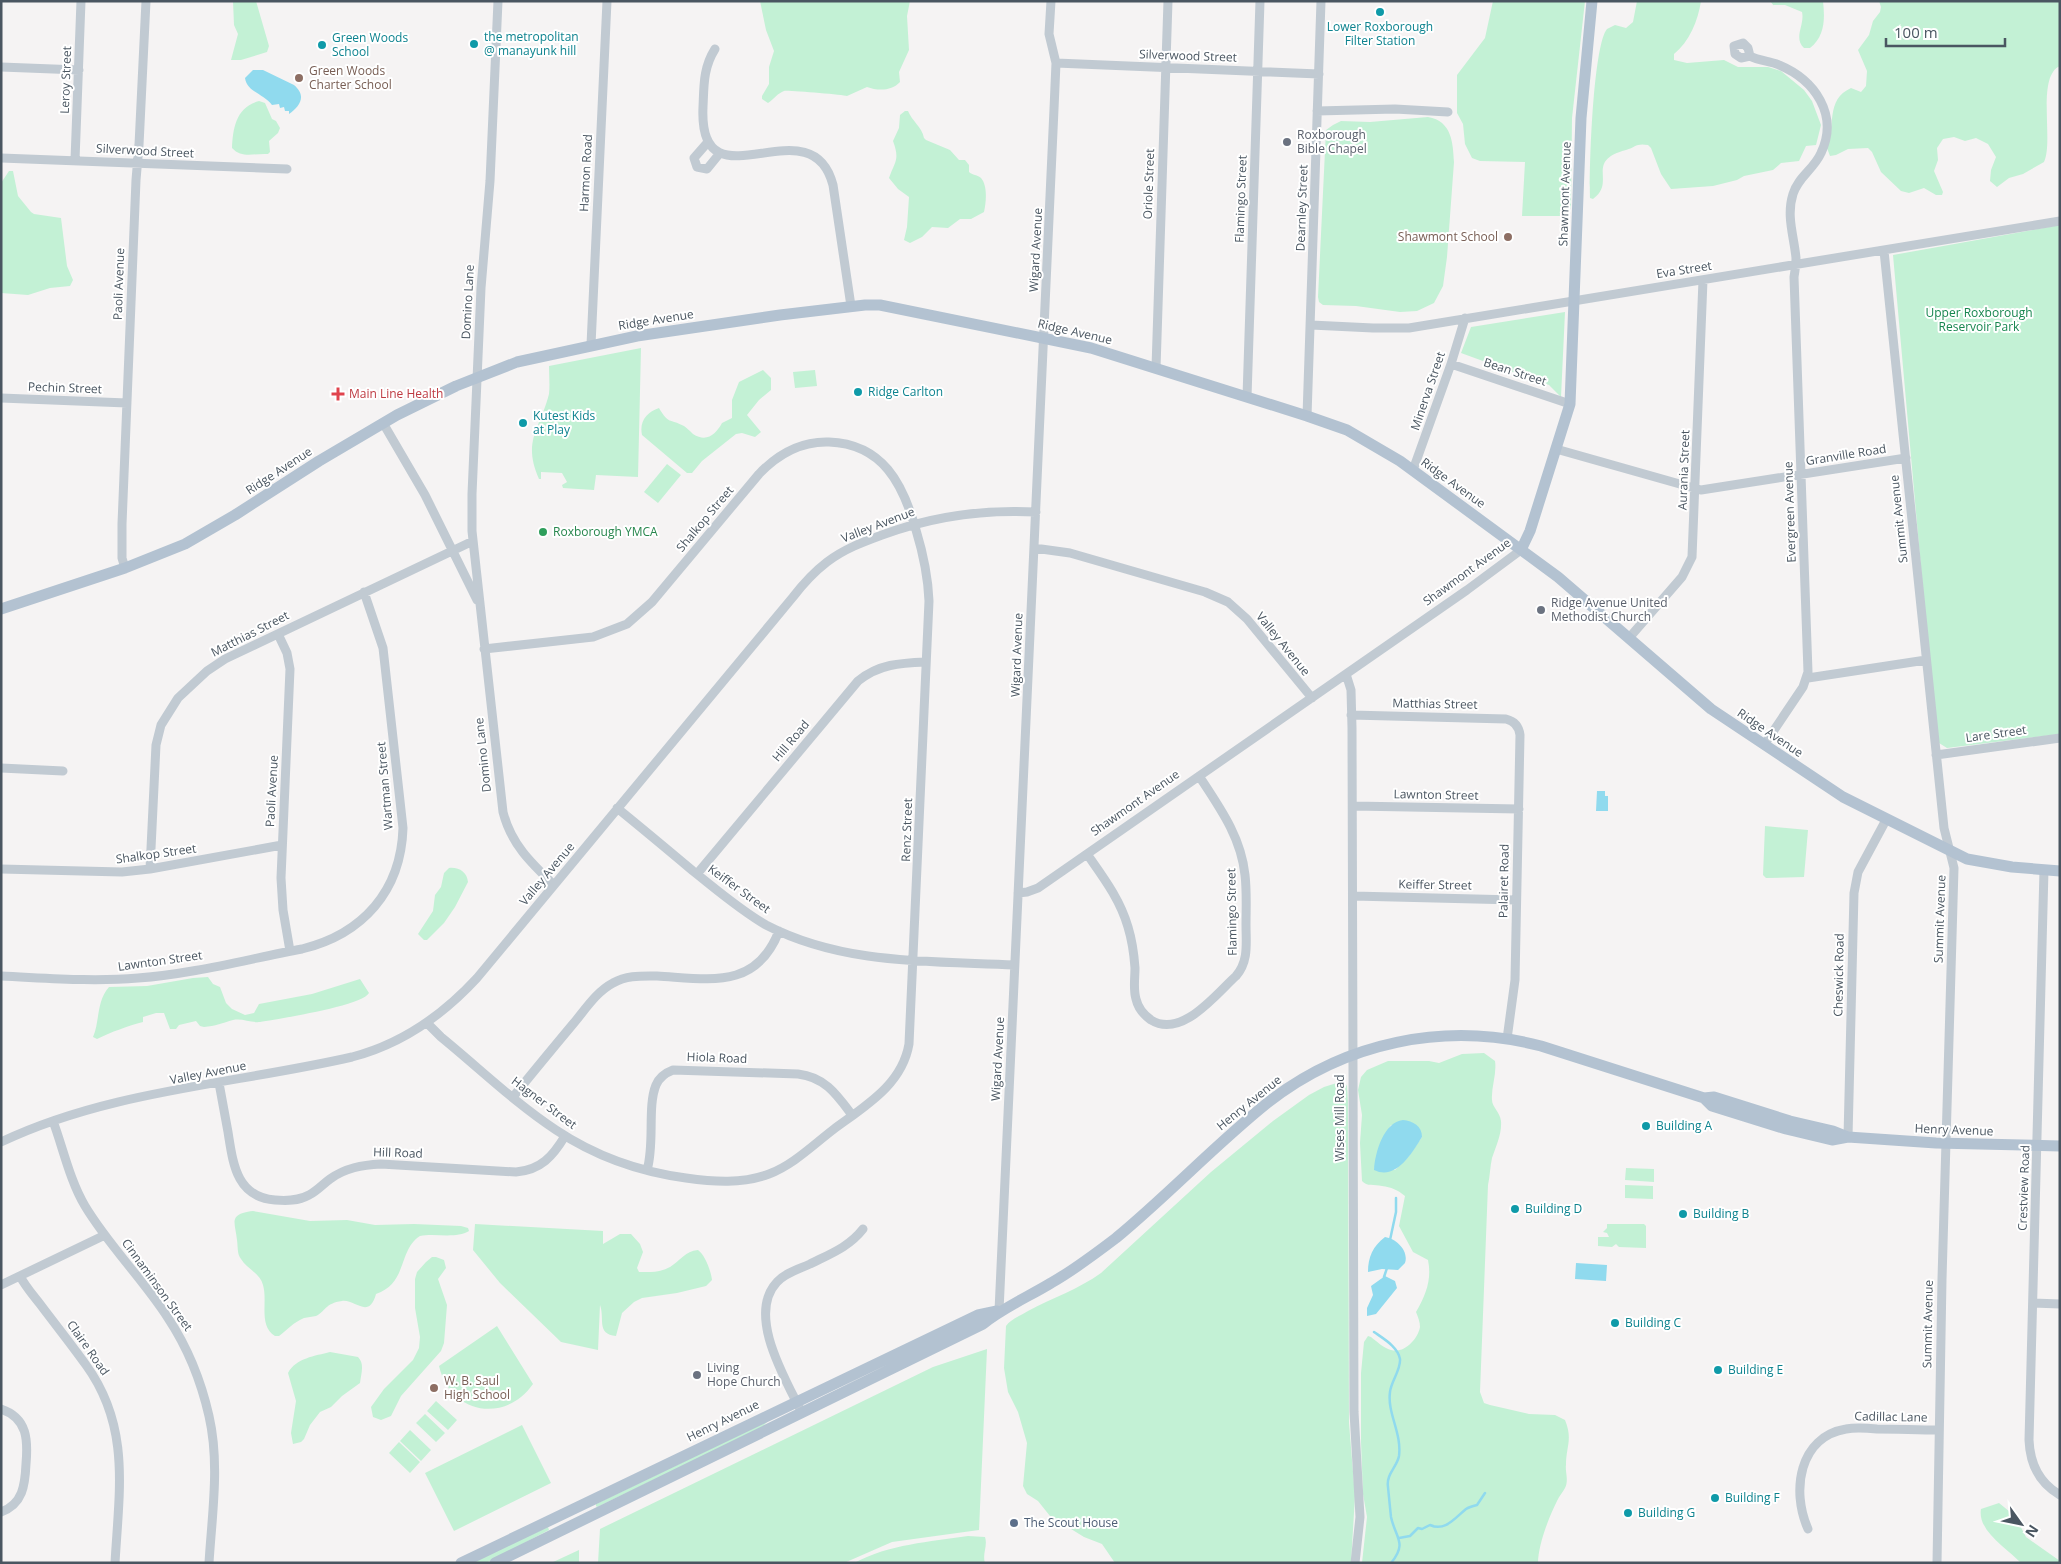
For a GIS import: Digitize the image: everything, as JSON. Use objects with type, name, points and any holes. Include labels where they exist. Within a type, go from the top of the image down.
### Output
[{"type":"main road","name":"Shawmont Avenue","points":[[1521,550],[1527,539],[1570,404],[1581,118],[1592,1]]},
{"type":"main road","name":"Ridge Avenue","points":[[1,609],[125,568],[164,553],[209,531],[382,423],[477,377],[528,359],[590,345],[718,324],[872,304],[1091,348],[1307,416],[1355,434],[1412,470],[1575,591],[1699,700],[1836,793],[1949,852],[1985,864],[2060,870]]},
{"type":"main road","name":"Henry Avenue","points":[[495,1563],[983,1324],[999,1311],[1061,1277],[1103,1248],[1251,1117],[1281,1093],[1312,1074],[1353,1054],[1386,1044],[1436,1036],[1464,1035],[1507,1039],[1549,1048],[1704,1098],[1714,1097],[1790,1121],[1833,1131],[1848,1138],[1947,1144],[2060,1146]]},
{"type":"main road","name":"Henry Avenue","points":[[461,1563],[978,1315],[999,1311]]},
{"type":"street","name":"Leroy Street","points":[[76,160],[81,1]]},
{"type":"street","name":"Paoli Avenue","points":[[125,568],[122,558],[122,539],[127,403],[146,1]]},
{"type":"street","name":"Domino Lane","points":[[498,1],[490,182],[482,270],[477,377],[472,494],[473,541],[498,783],[504,817],[512,836],[524,855],[554,885]]},
{"type":"street","name":"Harmon Road","points":[[590,345],[607,1]]},
{"type":"street","name":"Wigard Avenue","points":[[999,1311],[1056,63],[1049,34],[1051,1]]},
{"type":"street","name":"Oriole Street","points":[[1156,368],[1168,1]]},
{"type":"street","name":"Flamingo Street","points":[[1247,397],[1260,1]]},
{"type":"street","name":"Dearnley Street","points":[[1307,416],[1321,1]]},
{"type":"street","points":[[715,49],[704,72],[702,120],[704,134],[708,142],[720,153],[737,157],[782,150],[796,150],[809,154],[825,167],[833,185],[850,306]]},
{"type":"street","name":"Evergreen Avenue","points":[[1750,56],[1778,64],[1799,77],[1815,90],[1824,106],[1826,115],[1827,133],[1824,148],[1817,161],[1799,182],[1791,201],[1791,229],[1796,257],[1808,678]]},
{"type":"street","name":"Silverwood Street","points":[[1056,63],[1319,74]]},
{"type":"street","points":[[1,67],[79,70]]},
{"type":"street","points":[[1318,112],[1395,109],[1448,112]]},
{"type":"street","points":[[708,142],[694,158],[697,167],[707,169],[720,153]]},
{"type":"street","name":"Silverwood Street","points":[[1,158],[288,169]]},
{"type":"street","name":"Eva Street","points":[[1311,325],[1398,329],[1795,266],[2060,221]]},
{"type":"street","name":"Summit Avenue","points":[[1884,251],[1945,837],[1954,868],[1937,1563]]},
{"type":"street","name":"Aurania Street","points":[[1629,638],[1689,567],[1693,552],[1703,280]]},
{"type":"street","name":"Minerva Street","points":[[1412,470],[1451,364],[1465,318]]},
{"type":"street","name":"Bean Street","points":[[1451,364],[1570,404]]},
{"type":"street","name":"Pechin Street","points":[[1,398],[127,403]]},
{"type":"street","name":"Domino Lane","points":[[382,423],[425,495],[479,605]]},
{"type":"street","name":"Shalkop Street","points":[[484,649],[593,637],[613,631],[627,624],[652,602],[765,468],[782,454],[804,445],[835,443],[854,447],[874,457],[889,470],[900,485],[914,524]]},
{"type":"street","name":"Granville Road","points":[[1556,449],[1696,489],[1707,490],[1906,458]]},
{"type":"street","name":"Valley Avenue","points":[[1,1142],[53,1121],[116,1103],[334,1062],[366,1053],[398,1040],[427,1023],[477,978],[813,574],[834,557],[853,546],[914,524],[969,512],[1036,512]]},
{"type":"street","name":"Renz Street","points":[[852,1115],[888,1087],[898,1075],[906,1058],[910,1042],[929,616],[928,583],[914,524]]},
{"type":"street","name":"Matthias Street","points":[[150,869],[156,745],[166,715],[178,698],[216,664],[473,541]]},
{"type":"street","name":"Valley Avenue","points":[[1034,548],[1070,552],[1205,592],[1228,602],[1247,619],[1312,698]]},
{"type":"street","name":"Shawmont Avenue","points":[[1018,893],[1038,888],[1511,559],[1521,550]]},
{"type":"street","name":"Wartman Street","points":[[290,951],[329,941],[350,930],[361,921],[374,908],[385,891],[395,872],[402,847],[402,818],[385,660],[377,627],[364,592]]},
{"type":"street","name":"Paoli Avenue","points":[[278,634],[287,653],[290,669],[282,845],[282,894],[290,951]]},
{"type":"street","points":[[1764,745],[1808,678],[1926,660]]},
{"type":"street","name":"Hill Road","points":[[697,874],[858,681],[873,671],[889,665],[926,662]]},
{"type":"street","name":"Wises Mill Road","points":[[1346,674],[1351,690],[1353,806],[1354,1412],[1360,1517],[1356,1563]]},
{"type":"street","name":"Matthias Street","points":[[1351,715],[1506,719],[1516,724]]},
{"type":"street","name":"Palairet Road","points":[[1507,1039],[1514,989],[1520,735],[1516,724]]},
{"type":"street","name":"Lare Street","points":[[1936,755],[2060,738]]},
{"type":"street","points":[[1,768],[63,771]]},
{"type":"street","name":"Flamingo Street","points":[[1087,854],[1109,886],[1125,916],[1134,953],[1135,998],[1145,1015],[1154,1022],[1165,1025],[1184,1022],[1236,976],[1245,961],[1246,883],[1241,851],[1228,820],[1199,776]]},
{"type":"street","name":"Lawnton Street","points":[[1353,806],[1518,809]]},
{"type":"street","name":"Keiffer Street","points":[[617,808],[745,912],[779,931],[815,945],[840,952],[881,959],[1014,965]]},
{"type":"street","name":"Cheswick Road","points":[[1848,1138],[1854,892],[1858,872],[1886,820]]},
{"type":"street","name":"Shalkop Street","points":[[1,869],[110,873],[150,869],[282,845]]},
{"type":"street","name":"Crestview Road","points":[[2044,870],[2030,1448],[2033,1464],[2040,1478],[2060,1495]]},
{"type":"street","name":"Keiffer Street","points":[[1353,896],[1516,900]]},
{"type":"street","points":[[513,1097],[592,1001],[608,986],[622,979],[636,976],[718,979],[734,977],[749,970],[762,960],[774,944],[779,931]]},
{"type":"street","name":"Lawnton Street","points":[[1,976],[95,980],[140,978],[290,951]]},
{"type":"street","name":"Hagner Street","points":[[427,1023],[513,1097],[565,1136],[606,1156],[647,1170],[681,1178],[724,1182],[761,1177],[787,1164],[852,1115]]},
{"type":"street","name":"Hiola Road","points":[[647,1170],[651,1152],[654,1090],[659,1079],[673,1070],[811,1076],[827,1085],[852,1115]]},
{"type":"street","name":"Hill Road","points":[[219,1083],[237,1175],[250,1191],[271,1200],[290,1201],[304,1198],[336,1174],[362,1165],[516,1172],[530,1170],[549,1159],[565,1136]]},
{"type":"street","name":"Cinnaminson Street","points":[[53,1121],[84,1205],[175,1329],[192,1362],[202,1389],[211,1430],[215,1465],[209,1563]]},
{"type":"street","points":[[802,1413],[768,1336],[766,1315],[769,1293],[783,1277],[845,1247],[863,1229]]},
{"type":"street","points":[[1,1285],[105,1235]]},
{"type":"street","name":"Claire Road","points":[[20,1276],[92,1374],[104,1396],[113,1420],[118,1444],[120,1474],[115,1563]]},
{"type":"street","points":[[2033,1303],[2060,1304]]},
{"type":"street","points":[[1,1410],[16,1418],[25,1430],[28,1444],[23,1492],[14,1504],[1,1512]]},
{"type":"street","name":"Cadillac Lane","points":[[1808,1528],[1799,1500],[1800,1477],[1807,1457],[1821,1440],[1833,1433],[1852,1428],[1939,1430]]},
{"type":"green space","points":[[233,1],[256,1],[269,46],[267,52],[241,60],[231,60],[238,34],[234,25]]},
{"type":"green space","points":[[760,1],[910,1],[907,16],[909,50],[899,72],[900,82],[893,87],[885,89],[867,87],[847,96],[784,91],[768,103],[762,99],[762,96],[769,84],[769,67],[774,51],[766,30]]},
{"type":"green space","points":[[1493,1],[1585,1],[1572,118],[1571,207],[1567,216],[1522,216],[1525,162],[1480,161],[1472,158],[1465,144],[1463,124],[1457,113],[1457,75],[1485,38]]},
{"type":"green space","points":[[1637,1],[1701,1],[1698,16],[1692,30],[1674,54],[1674,60],[1687,63],[1724,60],[1738,67],[1768,67],[1781,71],[1804,90],[1812,101],[1821,125],[1816,145],[1806,146],[1799,161],[1781,163],[1773,170],[1744,176],[1737,180],[1713,186],[1671,189],[1661,174],[1651,148],[1648,145],[1638,145],[1606,160],[1603,166],[1600,192],[1593,199],[1590,198],[1593,109],[1598,59],[1602,40],[1607,29],[1615,25],[1626,28],[1633,22]]},
{"type":"green space","points":[[1770,1],[1823,1],[1823,27],[1819,38],[1810,48],[1804,48],[1799,40],[1802,12],[1785,5],[1773,5]]},
{"type":"green space","points":[[1879,1],[2060,1],[2060,66],[2053,72],[2049,82],[2047,95],[2047,153],[2044,162],[2023,174],[2009,178],[1997,187],[1990,181],[1991,170],[1996,157],[1988,144],[1976,138],[1965,141],[1954,137],[1943,139],[1937,148],[1938,160],[1934,171],[1943,192],[1942,195],[1936,195],[1924,188],[1909,193],[1901,191],[1881,172],[1872,152],[1868,148],[1848,149],[1830,156],[1827,148],[1830,140],[1834,106],[1843,93],[1851,88],[1861,92],[1866,86],[1867,71],[1858,50],[1869,35],[1873,21],[1880,12]]},
{"type":"green space","points":[[259,101],[265,103],[272,119],[276,121],[280,128],[278,133],[269,141],[270,152],[268,154],[249,155],[240,153],[232,148],[233,133],[237,119],[245,108]]},
{"type":"green space","points":[[908,111],[926,140],[950,150],[959,160],[965,160],[969,165],[969,172],[980,177],[983,181],[986,195],[984,212],[971,219],[960,219],[948,228],[932,227],[922,237],[910,243],[904,240],[909,197],[898,189],[889,178],[896,157],[893,141],[899,128],[900,115]]},
{"type":"green space","points":[[1428,117],[1436,119],[1447,128],[1452,140],[1454,162],[1443,286],[1434,303],[1417,311],[1400,312],[1356,306],[1323,305],[1319,302],[1318,297],[1326,130],[1341,121],[1370,122]]},
{"type":"green space","points":[[9,171],[13,171],[18,196],[31,212],[61,218],[67,266],[73,280],[70,286],[50,288],[28,295],[1,293],[1,183]]},
{"type":"green space","name":"Upper Roxborough Reservoir Park","points":[[2060,225],[2060,734],[1947,748],[1939,743],[1925,613],[1893,255]]},
{"type":"green space","points":[[1565,312],[1561,397],[1549,385],[1461,353],[1471,327]]},
{"type":"green space","points":[[641,348],[638,477],[596,475],[594,490],[563,488],[562,485],[567,482],[562,473],[541,472],[541,479],[539,479],[534,466],[532,445],[549,394],[549,366]]},
{"type":"green space","points":[[763,370],[771,378],[771,390],[759,400],[747,415],[761,432],[755,437],[742,433],[736,434],[702,461],[692,473],[687,473],[642,435],[643,421],[651,412],[659,408],[667,419],[684,426],[698,437],[711,436],[722,423],[732,418],[732,400],[739,382]]},
{"type":"green space","points":[[815,370],[817,386],[795,388],[793,372]]},
{"type":"green space","points":[[667,464],[681,475],[658,503],[644,492]]},
{"type":"green space","points":[[1765,826],[1808,830],[1804,877],[1766,878],[1763,875]]},
{"type":"green space","points":[[449,868],[456,868],[462,871],[466,875],[468,882],[444,923],[427,940],[424,940],[418,934],[433,911],[435,895],[441,887],[444,873]]},
{"type":"green space","points":[[208,977],[213,984],[220,987],[226,1003],[232,1009],[245,1015],[254,1013],[259,1004],[312,994],[360,979],[369,993],[352,1003],[260,1022],[233,1020],[204,1027],[200,1026],[196,1021],[179,1025],[176,1029],[170,1029],[164,1013],[156,1013],[143,1017],[143,1022],[97,1039],[93,1037],[100,1005],[109,987],[147,986]]},
{"type":"green space","points":[[1484,1053],[1495,1061],[1492,1100],[1501,1121],[1500,1135],[1492,1158],[1488,1185],[1480,1392],[1484,1403],[1490,1405],[1529,1414],[1555,1415],[1565,1420],[1569,1433],[1566,1485],[1547,1523],[1538,1556],[1538,1563],[1362,1563],[1367,1517],[1363,1494],[1361,1442],[1361,1373],[1364,1342],[1368,1336],[1386,1348],[1396,1351],[1410,1345],[1419,1332],[1420,1327],[1416,1312],[1423,1299],[1429,1280],[1429,1267],[1428,1260],[1413,1252],[1399,1226],[1405,1196],[1397,1190],[1379,1185],[1368,1185],[1362,1181],[1360,1143],[1362,1115],[1358,1090],[1361,1077],[1367,1070],[1388,1061],[1429,1061],[1439,1063],[1462,1054]],"holes":[[[1391,1125],[1422,1137],[1409,1156],[1395,1170],[1374,1170],[1380,1146]]]},
{"type":"green space","points":[[1343,1081],[1347,1086],[1348,1102],[1349,1423],[1355,1496],[1351,1563],[1115,1563],[1102,1544],[1084,1537],[1050,1516],[1038,1501],[1027,1494],[1023,1486],[1027,1443],[1018,1412],[1008,1392],[1004,1368],[1006,1326],[1010,1321],[1084,1284],[1101,1273],[1211,1172],[1273,1121],[1309,1095],[1324,1087]]},
{"type":"green space","points":[[1626,1168],[1654,1169],[1654,1182],[1625,1180]]},
{"type":"green space","points":[[1625,1185],[1653,1186],[1653,1199],[1625,1198]]},
{"type":"green space","points":[[253,1211],[310,1221],[347,1220],[375,1225],[461,1226],[468,1228],[469,1231],[458,1235],[420,1236],[408,1249],[398,1275],[393,1282],[386,1289],[376,1294],[370,1306],[361,1306],[347,1301],[336,1302],[316,1316],[304,1318],[279,1336],[275,1336],[270,1331],[265,1320],[263,1285],[238,1253],[236,1217],[245,1212]]},
{"type":"green space","points":[[475,1224],[603,1231],[603,1244],[620,1234],[631,1234],[640,1244],[643,1252],[637,1268],[639,1272],[654,1272],[666,1269],[674,1265],[686,1254],[698,1250],[707,1264],[712,1280],[706,1286],[677,1293],[642,1298],[634,1302],[622,1313],[616,1336],[610,1335],[603,1329],[600,1305],[598,1350],[561,1342],[500,1283],[473,1250]]},
{"type":"green space","points":[[1607,1224],[1644,1224],[1646,1226],[1646,1248],[1619,1247],[1616,1244],[1612,1247],[1598,1246],[1598,1237],[1609,1237],[1607,1233],[1603,1232],[1607,1228]]},
{"type":"green space","points":[[432,1257],[444,1260],[446,1268],[438,1279],[447,1305],[444,1343],[441,1351],[401,1396],[391,1416],[381,1420],[373,1417],[371,1407],[384,1389],[413,1360],[419,1348],[420,1337],[415,1308],[415,1279],[417,1272],[426,1262]]},
{"type":"green space","points":[[497,1326],[533,1384],[521,1397],[508,1405],[494,1409],[480,1408],[466,1403],[454,1395],[445,1382],[439,1366]]},
{"type":"green space","points":[[987,1349],[979,1530],[892,1542],[844,1563],[598,1563],[600,1529],[933,1367]]},
{"type":"green space","points":[[330,1352],[358,1357],[362,1366],[360,1383],[331,1407],[320,1412],[310,1425],[304,1439],[293,1444],[291,1433],[296,1401],[288,1373],[291,1368],[301,1361],[312,1356]]},
{"type":"green space","points":[[436,1401],[457,1420],[448,1430],[427,1411]]},
{"type":"green space","points":[[425,1414],[445,1433],[436,1442],[416,1423]]},
{"type":"green space","points":[[768,1421],[760,1429],[596,1506],[596,1504]]},
{"type":"green space","points":[[522,1425],[551,1483],[454,1531],[425,1473]]},
{"type":"green space","points":[[410,1430],[431,1450],[421,1461],[400,1441]]},
{"type":"green space","points":[[399,1442],[420,1462],[410,1473],[389,1453]]},
{"type":"green space","points":[[1999,1503],[2015,1516],[2026,1537],[2060,1561],[2060,1563],[2021,1563],[1995,1539],[1984,1525],[1981,1509]]},
{"type":"green space","points":[[548,1527],[549,1530],[486,1563],[469,1563]]},
{"type":"green space","points":[[968,1536],[985,1537],[985,1563],[854,1563],[896,1548]]},
{"type":"green space","points":[[579,1550],[579,1563],[551,1563]]},
{"type":"water","points":[[253,70],[263,70],[294,85],[301,97],[296,108],[289,114],[289,111],[285,111],[284,107],[280,108],[279,104],[272,105],[252,90],[246,83],[245,78]]},
{"type":"water","points":[[1597,791],[1605,791],[1605,796],[1608,796],[1608,811],[1596,811]]},
{"type":"water","points":[[1403,1120],[1416,1125],[1422,1133],[1422,1137],[1408,1157],[1396,1169],[1389,1172],[1374,1170],[1376,1155],[1386,1132],[1396,1122]]},
{"type":"water","points":[[1385,1237],[1394,1240],[1401,1246],[1405,1254],[1405,1263],[1398,1270],[1382,1269],[1368,1272],[1372,1252]]},
{"type":"water","points":[[1576,1263],[1607,1265],[1606,1281],[1575,1279]]},
{"type":"water","points":[[1385,1276],[1395,1281],[1397,1288],[1376,1314],[1367,1316],[1367,1308],[1373,1295],[1371,1286]]},
{"type":"waterway","points":[[1390,1240],[1396,1212],[1396,1198]]},
{"type":"waterway","points":[[1384,1277],[1388,1265]]},
{"type":"waterway","points":[[1374,1332],[1394,1347],[1400,1359],[1391,1388],[1390,1400],[1398,1439],[1399,1456],[1388,1482],[1391,1517],[1400,1545],[1391,1563]]},
{"type":"waterway","points":[[1399,1538],[1410,1536],[1418,1528],[1422,1529],[1430,1525],[1435,1527],[1445,1525],[1466,1509],[1477,1505],[1485,1493]]},
{"type":"place","name":"Lower Roxborough Filter Station","points":[[1380,12]]},
{"type":"place","name":"the metropolitan @ manayunk hill","points":[[474,44]]},
{"type":"place","name":"Green Woods School","points":[[322,45]]},
{"type":"place","name":"Green Woods Charter School","points":[[299,78]]},
{"type":"place","name":"Roxborough Bible Chapel","points":[[1287,142]]},
{"type":"place","name":"Shawmont School","points":[[1508,237]]},
{"type":"place","name":"Ridge Carlton","points":[[858,392]]},
{"type":"place","name":"Main Line Health","points":[[338,394]]},
{"type":"place","name":"Kutest Kids at Play","points":[[523,423]]},
{"type":"place","name":"Roxborough YMCA","points":[[543,532]]},
{"type":"place","name":"Ridge Avenue United Methodist Church","points":[[1541,610]]},
{"type":"place","name":"Building A","points":[[1646,1126]]},
{"type":"place","name":"Building D","points":[[1515,1209]]},
{"type":"place","name":"Building B","points":[[1683,1214]]},
{"type":"place","name":"Building C","points":[[1615,1323]]},
{"type":"place","name":"Building E","points":[[1718,1370]]},
{"type":"place","name":"Living Hope Church","points":[[697,1375]]},
{"type":"place","name":"W. B. Saul High School","points":[[434,1388]]},
{"type":"place","name":"Building F","points":[[1715,1498]]},
{"type":"place","name":"Building G","points":[[1628,1513]]},
{"type":"place","name":"The Scout House","points":[[1014,1523]]}]
